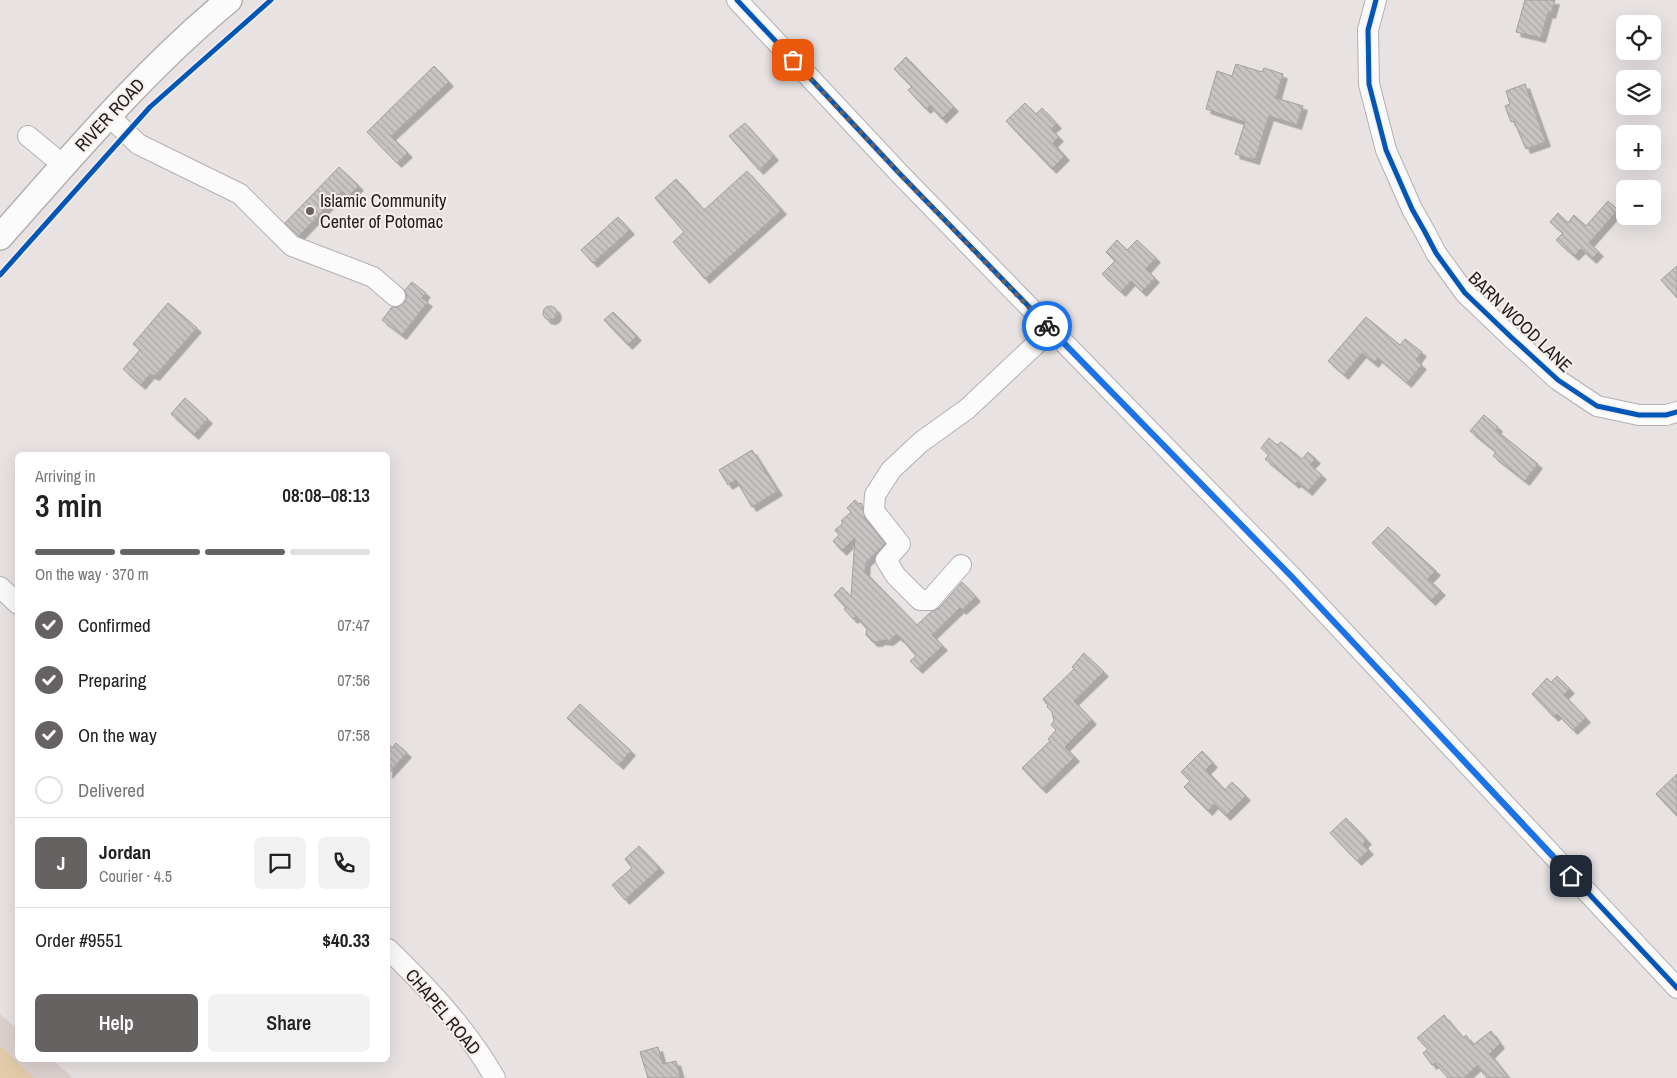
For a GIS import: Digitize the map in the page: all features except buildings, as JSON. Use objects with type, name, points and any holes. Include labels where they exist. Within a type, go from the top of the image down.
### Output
[{"type":"main road","name":"RIVER ROAD","points":[[0,238],[108,114],[203,21],[229,0]]},
{"type":"street","points":[[737,0],[900,174],[1299,584],[1677,988]]},
{"type":"street","name":"BARN WOOD LANE","points":[[1376,0],[1368,30],[1369,84],[1386,150],[1416,216],[1436,253],[1463,290],[1511,338],[1558,380],[1597,406],[1639,416],[1666,415],[1677,412]]},
{"type":"street","points":[[108,114],[138,144],[240,194],[292,246],[373,277],[395,296]]},
{"type":"street","points":[[28,136],[63,165]]},
{"type":"street","points":[[961,565],[930,600],[920,600],[896,576],[886,560],[900,544],[874,511],[875,495],[891,470],[921,442],[967,409],[1051,330]]},
{"type":"street","points":[[0,587],[15,601]]},
{"type":"street","name":"CHAPEL ROAD","points":[[390,951],[420,979],[462,1028],[495,1078]]},
{"type":"shaded area","points":[[0,1014],[15,1027],[15,1062],[55,1062],[73,1078],[0,1078]]},
{"type":"shaded area","points":[[0,1046],[34,1078],[0,1078]]},
{"type":"cycle path","points":[[0,275],[150,107],[271,0]]},
{"type":"cycle path","points":[[737,0],[900,174],[1293,578],[1677,988]]},
{"type":"cycle path","points":[[1376,0],[1368,30],[1369,84],[1386,150],[1412,209],[1436,253],[1465,293],[1558,380],[1597,406],[1639,415],[1666,415],[1677,412]]},
{"type":"way so far","points":[[793,60],[1047,326]]},
{"type":"place","name":"Islamic Community Center of Potomac","points":[[310,211]]},
{"type":"route","points":[[1047,326],[1293,578],[1571,876]]}]
